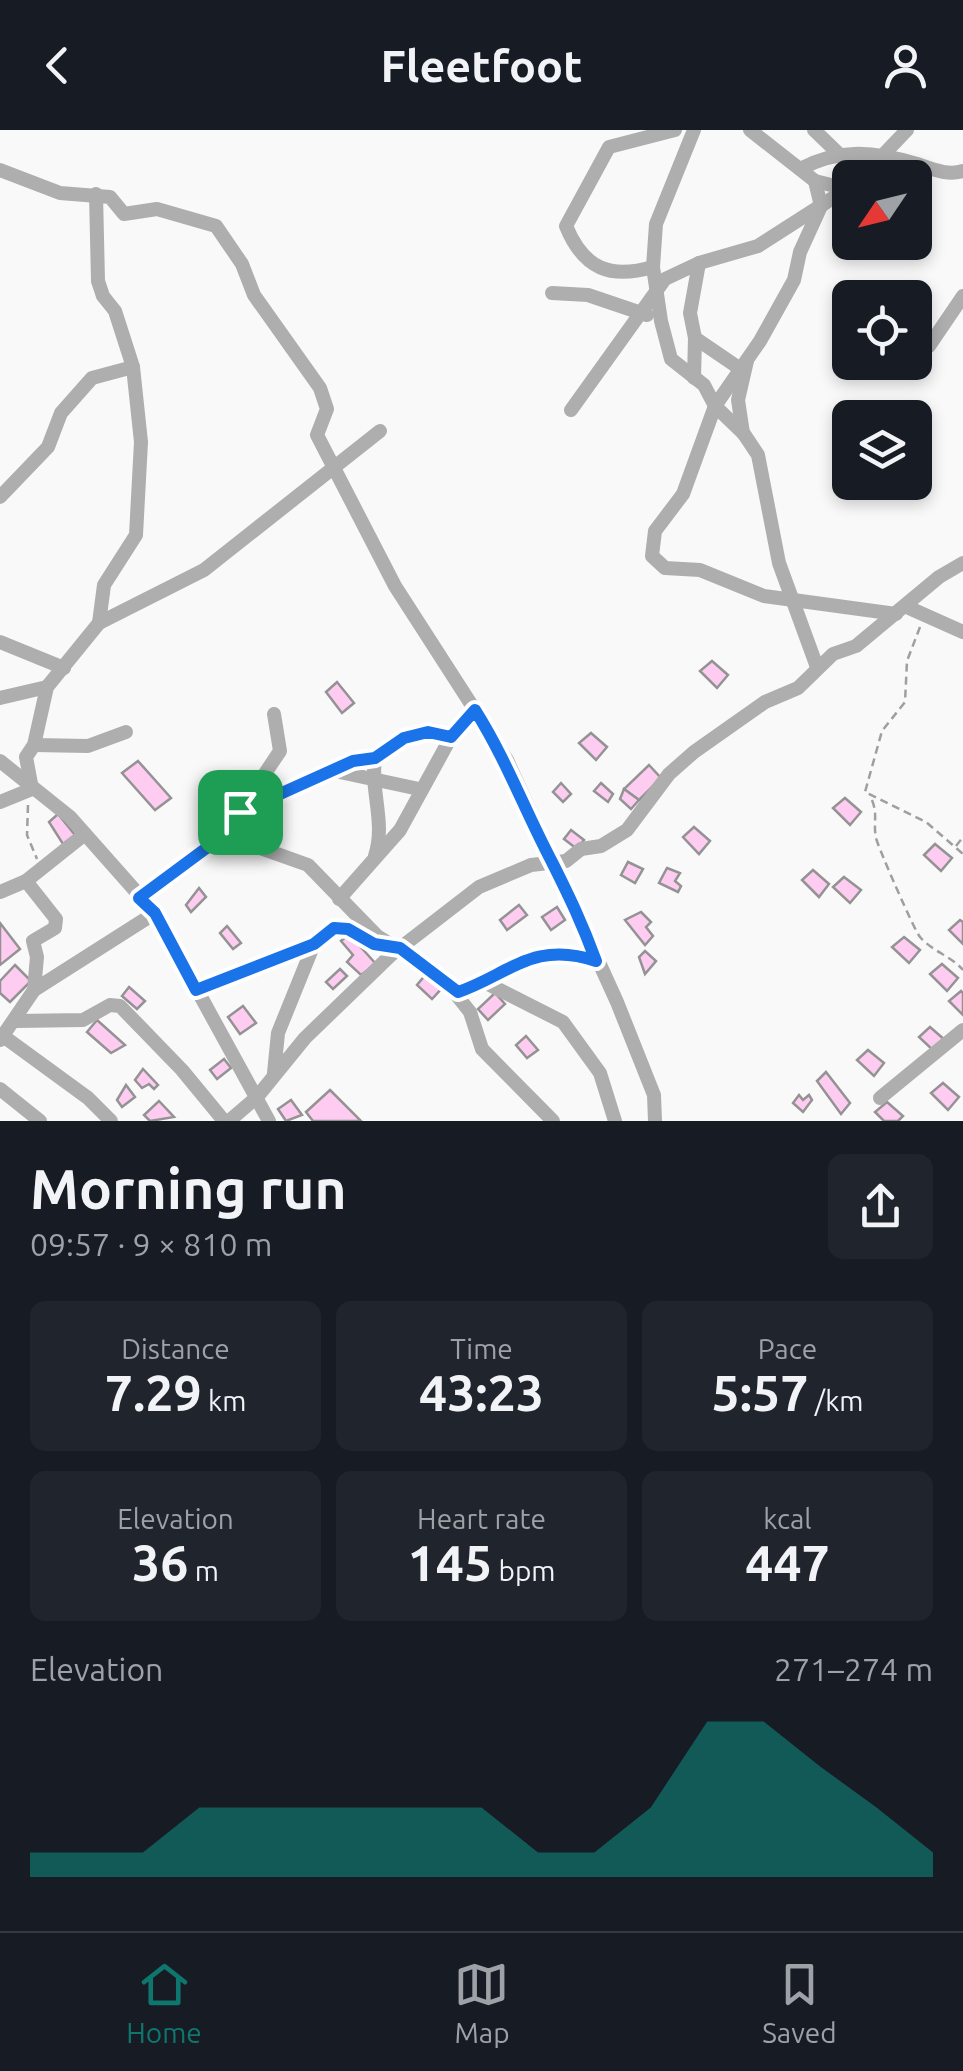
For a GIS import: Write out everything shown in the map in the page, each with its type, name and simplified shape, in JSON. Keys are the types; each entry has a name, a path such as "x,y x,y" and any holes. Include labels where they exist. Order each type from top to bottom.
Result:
{"street":[{"path":"674,130 609,146 566,226 606,272 657,279 758,246 832,199"},
{"path":"694,130 656,224 661,321 672,359 699,381 715,406 744,434 762,465 764,499 790,600 817,667"},
{"path":"750,130 815,180 832,184"},
{"path":"814,130 838,152"},
{"path":"881,160 908,130"},
{"path":"800,169 838,152 886,156 962,175"},
{"path":"0,170 60,193 110,197 124,214 157,209 216,226 242,264 254,295 320,388 327,409 317,435 394,586 507,760 552,863 575,902 596,961 617,1002 654,1095 654,1121"},
{"path":"815,180 821,206 800,252 794,280 715,406 684,494 656,531 652,556 665,568 700,570 764,596 902,611 963,632"},
{"path":"96,194 98,280 102,296 116,310 133,367 140,442 136,535 104,584 99,623"},
{"path":"699,263 690,314 699,381"},
{"path":"571,410 643,314 657,279"},
{"path":"552,293 588,295 661,321"},
{"path":"932,340 963,296"},
{"path":"695,338 744,363"},
{"path":"744,363 738,400 744,434"},
{"path":"0,496 48,447 61,414 92,378 133,367"},
{"path":"699,381 728,384"},
{"path":"32,789 26,757 34,745 47,686 99,623 204,570 380,431"},
{"path":"17,1021 83,1020 110,1005 120,1006 226,1121 257,1097 328,1014 400,948 479,887 531,865 552,863 601,846 628,830 669,774 694,752 765,702 798,688 817,667 840,650 856,646 939,577 963,563"},
{"path":"0,642 64,668"},
{"path":"0,698 47,686"},
{"path":"339,899 400,830 419,788 451,737 475,710"},
{"path":"139,898 224,835 280,751 274,714"},
{"path":"34,745 88,746 126,732"},
{"path":"240,812 353,761 375,758 404,738 428,732 451,737"},
{"path":"374,860 381,828 372,776 375,758"},
{"path":"0,761 85,834 155,913 269,1121"},
{"path":"334,770 419,788"},
{"path":"6,799 16,775"},
{"path":"6,799 32,789"},
{"path":"0,892 26,880 85,834"},
{"path":"224,835 308,865 377,936 400,948 458,992 470,1012 482,1049 553,1121"},
{"path":"26,880 56,919 55,928 32,940 37,958 34,990 17,1021 1,1038 88,1098 111,1121"},
{"path":"34,990 155,913"},
{"path":"196,990 314,944 334,928 348,929 374,944 400,948"},
{"path":"274,1074 278,1034 314,944"},
{"path":"458,992 486,983 499,970 524,958 582,957 596,961"},
{"path":"486,983 562,1022 600,1073 616,1121"},
{"path":"880,1098 963,1030"},
{"path":"0,1089 24,1115 40,1121"}],"path":[{"path":"926,617 912,642 905,702 882,732 864,785 878,814 877,842 908,906 913,927 921,939 963,970"},
{"path":"32,789 27,835 40,866"},
{"path":"872,798 926,822 963,854"},
{"path":"955,848 963,837"}],"building":[{"path":"712,661 728,675 717,688 700,671"},
{"path":"337,682 354,703 342,713 326,692"},
{"path":"591,733 607,747 596,760 579,743"},
{"path":"138,761 171,798 155,810 122,773"},
{"path":"649,765 661,778 639,800 624,789"},
{"path":"561,783 571,794 563,802 553,792"},
{"path":"601,783 613,794 608,802 594,791"},
{"path":"624,789 639,800 631,809 620,799"},
{"path":"845,798 861,812 850,825 833,808"},
{"path":"58,814 75,835 63,844 49,822"},
{"path":"694,827 710,841 699,854 683,837"},
{"path":"571,830 584,840 577,849 564,839"},
{"path":"935,844 952,858 941,871 924,855"},
{"path":"628,862 643,869 635,883 621,875"},
{"path":"667,868 680,873 675,881 681,886 678,892 659,883"},
{"path":"813,870 829,884 819,897 802,880"},
{"path":"844,877 861,890 850,903 833,887"},
{"path":"199,888 206,897 191,912 186,905"},
{"path":"519,905 527,915 507,930 500,920"},
{"path":"557,907 565,920 551,930 542,917"},
{"path":"641,912 651,922 646,927 653,936 645,945 625,920"},
{"path":"960,920 963,922 963,944 949,930"},
{"path":"0,923 20,949 0,965"},
{"path":"227,926 241,943 233,949 220,933"},
{"path":"349,934 376,964 361,975 347,962 353,955 341,941"},
{"path":"904,937 920,950 909,963 892,947"},
{"path":"645,951 656,961 645,974 639,957"},
{"path":"942,964 958,978 947,991 930,974"},
{"path":"15,965 31,981 10,1002 0,993 0,981"},
{"path":"340,969 347,976 333,989 326,982"},
{"path":"427,973 443,987 432,999 417,985"},
{"path":"129,987 145,1001 137,1009 122,996"},
{"path":"495,993 505,1004 488,1020 478,1009"},
{"path":"963,993 963,1015 949,1001"},
{"path":"243,1006 256,1023 240,1034 228,1017"},
{"path":"97,1020 125,1045 111,1053 87,1032"},
{"path":"930,1027 946,1041 936,1053 919,1037"},
{"path":"526,1036 538,1050 527,1058 516,1045"},
{"path":"868,1050 884,1063 874,1076 857,1060"},
{"path":"224,1059 231,1068 217,1079 210,1070"},
{"path":"143,1069 158,1085 154,1089 149,1084 142,1088 135,1080"},
{"path":"826,1072 850,1103 841,1114 817,1081"},
{"path":"943,1083 959,1097 948,1110 931,1093"},
{"path":"126,1085 135,1097 122,1107 117,1100"},
{"path":"330,1090 361,1121 313,1121 306,1112"},
{"path":"799,1095 803,1100 809,1095 812,1100 803,1112 793,1103"},
{"path":"291,1100 302,1115 286,1121 278,1109"},
{"path":"159,1101 174,1117 150,1121 144,1115"},
{"path":"887,1102 903,1116 898,1121 884,1121 875,1112"}],"route":[{"path":"475,710 507,760 552,863 575,902 596,961 582,957 524,958 499,970 486,983 458,992 416,956 400,948 374,944 348,929 334,928 314,944 196,990 155,913 139,898 224,835 240,812 272,800 300,782 353,761 375,758 404,738 428,732 451,737 475,710"}]}
